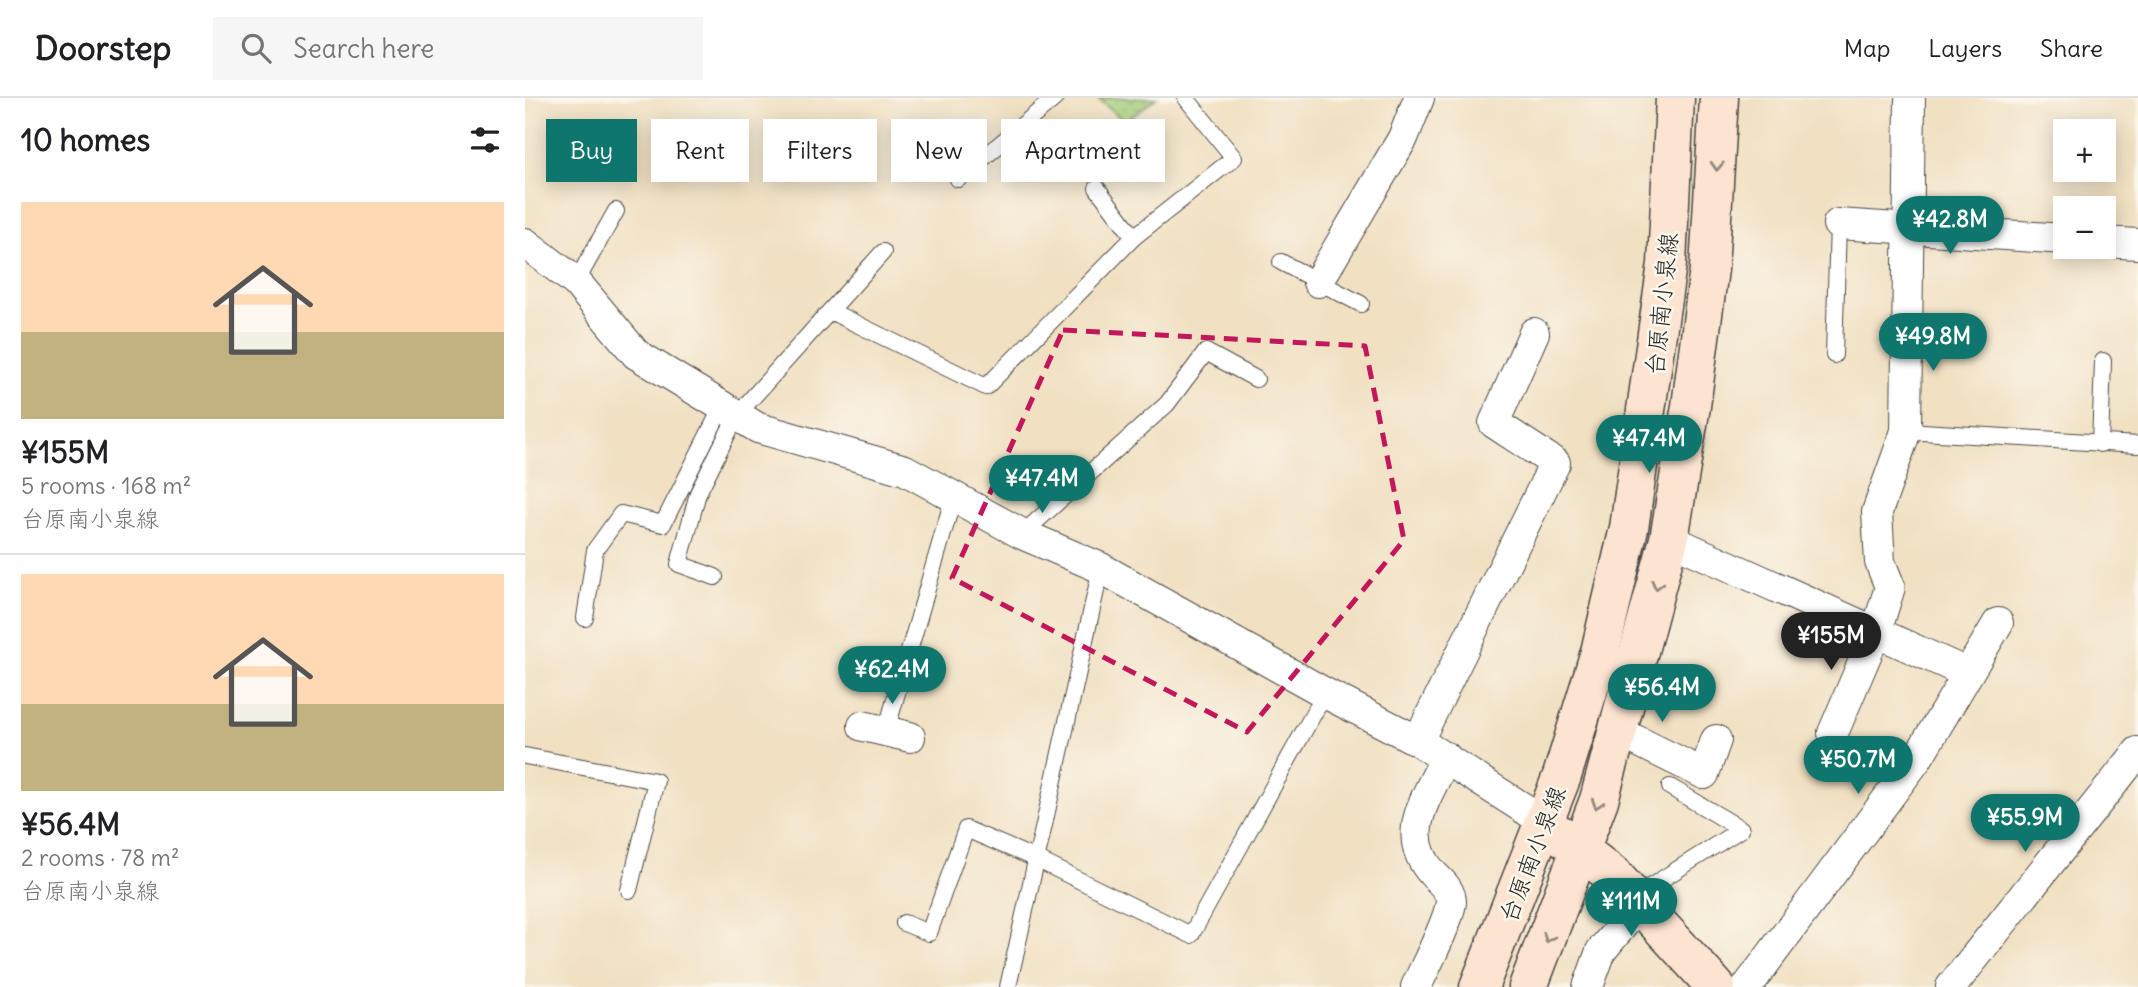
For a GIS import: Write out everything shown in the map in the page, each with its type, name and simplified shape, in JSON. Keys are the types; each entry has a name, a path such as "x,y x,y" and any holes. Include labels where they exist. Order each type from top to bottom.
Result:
{"street":[{"path":"1318,282 1403,138 1419,98"},
{"name":"台原南小泉線","path":"1479,987 1545,822 1600,652 1629,528 1667,264 1675,98"},
{"name":"台原南小泉線","path":"1528,987 1581,851 1669,539 1691,406 1709,269 1719,98"},
{"path":"1833,733 1876,632 1890,587 1880,562 1877,512 1906,431 1910,98"},
{"path":"1838,224 2053,238"},
{"path":"2116,243 2138,244"},
{"path":"526,244 576,282 636,354 758,428 905,470 953,499 1022,534 1101,568 1446,757 1545,822 1581,851 1637,900 1709,984"},
{"path":"1667,264 1709,269"},
{"path":"1418,741 1555,463 1494,423 1534,332"},
{"path":"1669,539 1967,673"},
{"path":"1747,987 1917,759 1998,623"},
{"path":"1617,731 1704,774 1716,740"},
{"path":"1951,987 2138,752"},
{"path":"1416,987 1451,902 1445,886 1425,864 1416,849 1415,831 1419,815 1446,757"},
{"path":"1588,987 1601,951 1637,900"}],"lane":[{"path":"987,155 1055,98"},
{"path":"830,311 986,387 1134,237 1234,158 1186,98"},
{"path":"1097,188 1134,237"},
{"path":"576,282 616,211"},
{"path":"1834,355 1838,224"},
{"path":"585,618 595,550 621,514 663,524 729,411 830,311 883,252"},
{"path":"1280,262 1361,304"},
{"path":"1022,534 1167,404 1206,352 1256,379"},
{"path":"2101,444 2103,361"},
{"path":"715,578 678,564 698,493 729,411"},
{"path":"1906,431 2138,446"},
{"path":"886,731 953,499"},
{"path":"1008,987 1101,568"},
{"path":"904,923 929,933 966,829 1036,859 1191,935 1325,693"},
{"path":"525,756 656,782 629,890"},
{"path":"1637,900 1741,829 1670,787"}],"highlighted area":[{"path":"1063,330 1365,346 1404,540 1247,732 952,578"}],"green space":[{"path":"1097,98 1156,98 1129,119 1122,119"}]}
